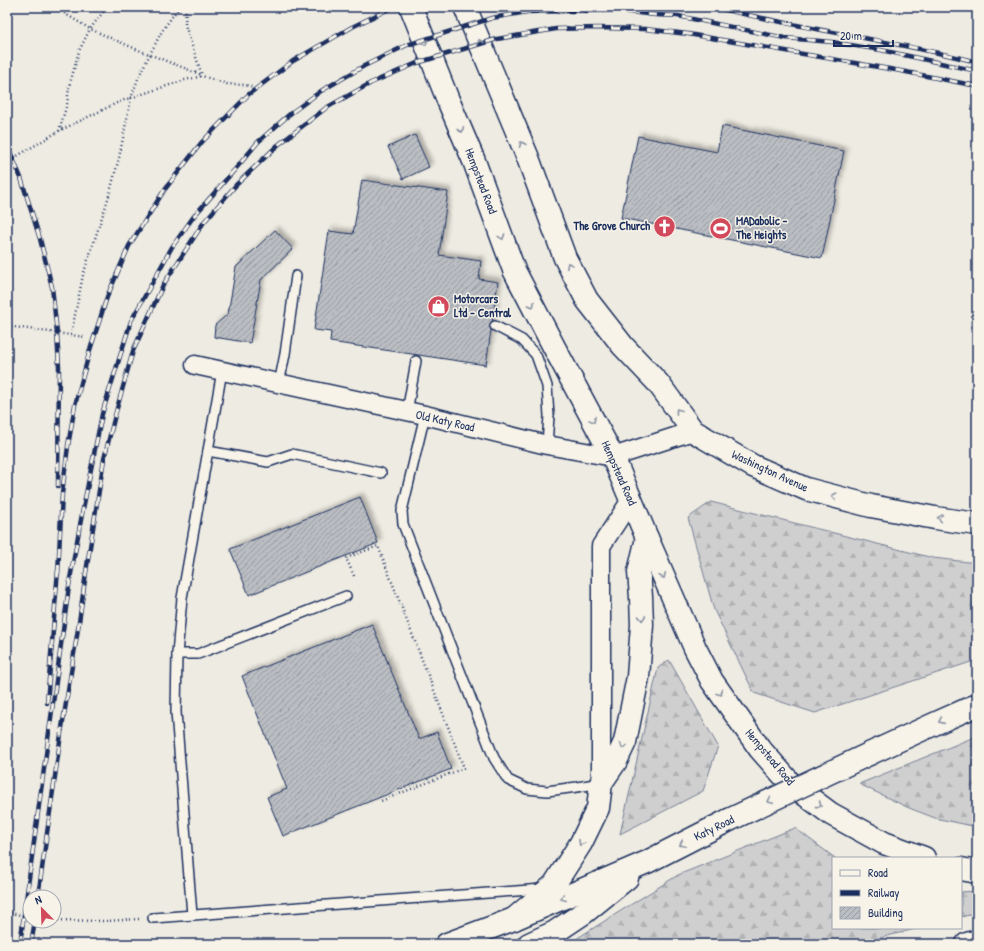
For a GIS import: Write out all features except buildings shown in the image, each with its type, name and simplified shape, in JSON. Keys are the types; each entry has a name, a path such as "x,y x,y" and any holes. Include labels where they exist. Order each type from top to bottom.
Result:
{"main road":[{"name":"Hempstead Road","path":"411,7 474,161 514,270 613,457 646,538 695,648 712,682 760,750 792,785 831,814 884,843 921,857"},
{"path":"466,7 528,158 565,258 583,293 623,346 658,383 693,431"},
{"name":"Washington Avenue","path":"693,431 753,466 806,489 871,506 977,524"},
{"path":"514,919 554,884 581,843 598,808 601,783 616,761 624,742 632,712 638,677 642,625 639,572 646,538"},
{"name":"Katy Road","path":"447,944 514,919 647,862 729,820 977,705"},
{"path":"529,944 554,932 585,912 647,862"},
{"path":"962,869 977,872"},
{"path":"967,944 977,941"}],"street":[{"name":"Old Katy Road","path":"195,365 425,416 547,445 613,457 693,431"},
{"path":"601,783 601,546 631,500"}],"lane":[{"path":"279,384 285,354 296,276"},
{"path":"495,326 522,340 536,355 547,386 549,416 547,445"},
{"path":"407,412 416,361"},
{"path":"192,916 176,712 177,654 182,598 222,371"},
{"path":"425,416 402,511 403,524 494,758 508,780 527,789 547,790 601,783"},
{"path":"208,451 268,462 292,454 381,473"},
{"path":"177,654 198,654 346,596"},
{"path":"152,918 549,888"}],"path":[{"path":"54,7 90,29 202,76 227,84 245,85 254,88"},
{"path":"59,132 67,104 69,87 78,51 90,29 108,7"},
{"path":"71,335 83,275 109,196 119,158 131,98 139,76 162,31 179,7"},
{"path":"186,7 185,25 202,76"},
{"path":"7,162 59,132 121,101 202,76"},
{"path":"7,326 85,337"},
{"path":"354,576 346,558 378,546 464,768 381,800"},
{"path":"7,911 22,915"},
{"path":"62,920 105,921 152,918"}],"green space":[{"path":"711,502 933,558 977,563 977,660 815,713 754,693 714,610 688,518"},
{"path":"669,660 718,746 703,791 620,834 658,668"},
{"path":"977,736 977,827 935,818 909,808 859,784"},
{"path":"795,828 834,857 832,857 832,929 915,929 856,944 568,944 678,875"},
{"path":"977,891 977,913 962,917 962,892"}],"railway":[{"path":"58,574 62,494 75,405 90,350 107,297 129,246 165,189 202,142 249,94 293,61 352,27 393,7"},
{"path":"714,7 977,62"},
{"path":"20,944 70,579 102,414 131,321 172,247 194,216 258,142 291,113 321,91 364,66 407,45 492,18 527,12 613,10 678,16 785,38 832,42 881,50 977,71"},
{"path":"39,889 61,734 104,459 133,351 163,285 204,222 236,185 278,145 326,108 371,83 417,63 497,39 556,29 645,29 688,34 901,71 977,86"},
{"path":"7,145 21,178 40,239 52,287 59,367 58,486"},
{"path":"47,703 58,570"},
{"path":"31,944 34,929"}],"place":[{"name":"The Grove Church","path":"665,226"},
{"name":"MADabolic - The Heights","path":"720,228"},
{"name":"Motorcars Ltd - Central","path":"439,306"}]}
